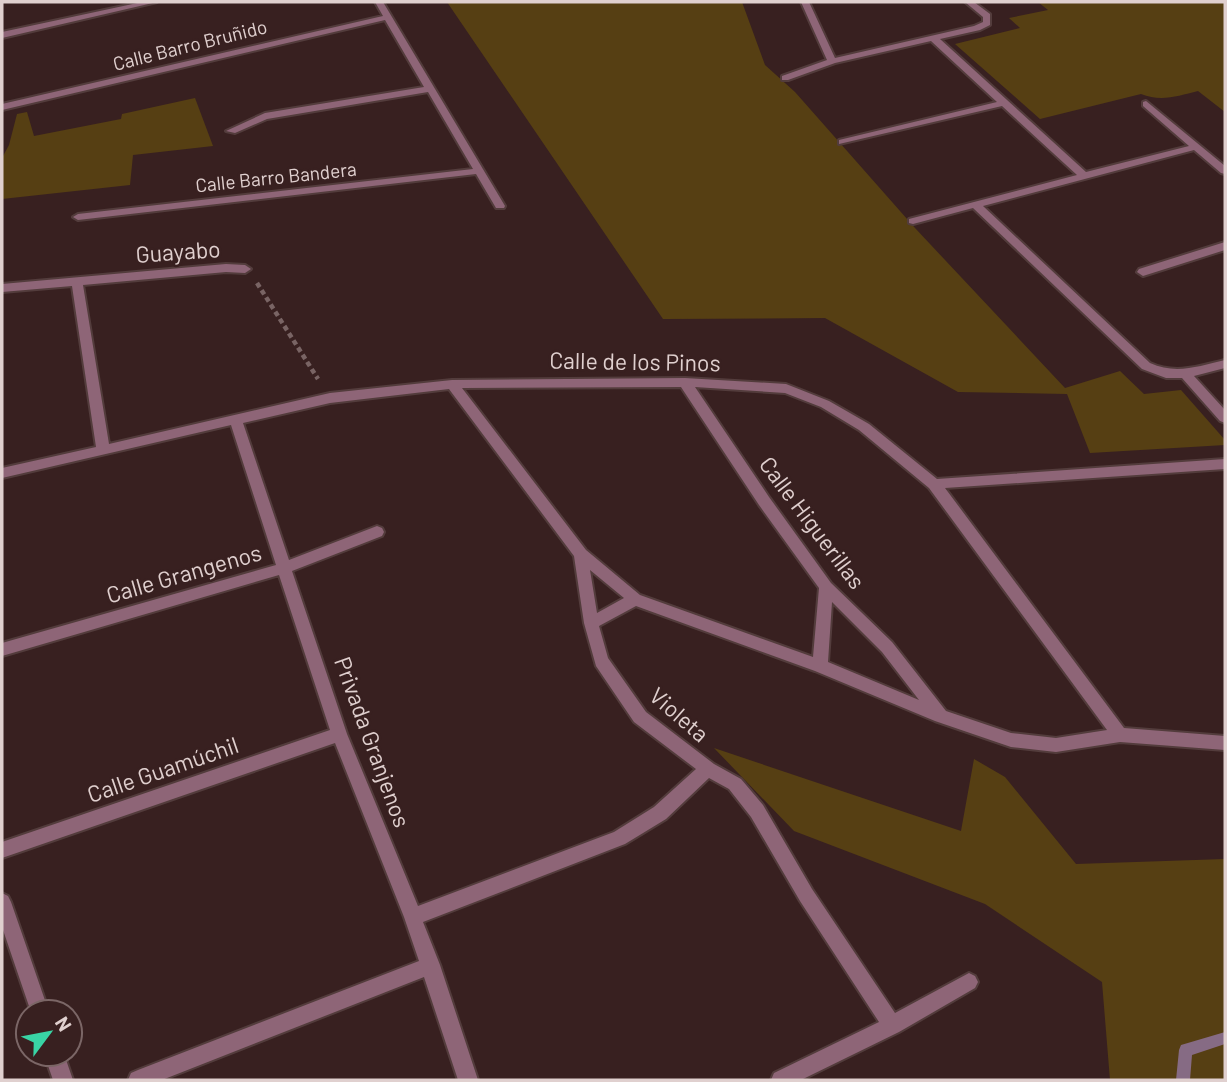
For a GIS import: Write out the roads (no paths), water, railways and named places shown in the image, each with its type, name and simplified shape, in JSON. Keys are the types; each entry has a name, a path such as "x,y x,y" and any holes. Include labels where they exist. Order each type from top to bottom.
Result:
{"street":[{"path":"2,35 153,2"},
{"path":"379,2 428,89 500,206"},
{"path":"805,2 832,61"},
{"path":"785,78 832,61 987,23 986,16 969,2"},
{"name":"Calle Barro Bruñido","path":"2,107 388,17"},
{"path":"933,38 1083,175"},
{"path":"231,131 265,116 428,89"},
{"path":"843,142 1003,103"},
{"path":"1146,104 1225,171"},
{"path":"913,221 1195,147"},
{"name":"Calle Barro Bandera","path":"78,217 478,172"},
{"path":"976,205 1146,366 1159,374 1171,376 1225,364"},
{"path":"1143,272 1225,246"},
{"name":"Guayabo","path":"2,288 226,268 245,269"},
{"path":"77,281 103,449"},
{"path":"1185,374 1225,418"},
{"name":"Calle de los Pinos","path":"2,473 330,398 452,384 685,382 786,389 825,404 864,427 934,484 1121,735"},
{"name":"Calle Higuerillas","path":"685,382 764,501 826,587 887,647 941,716"},
{"name":"Violeta","path":"452,384 581,554 591,623 601,661 640,717 708,769 735,784 757,811 806,895 892,1025"},
{"name":"Privada Granjenos","path":"235,419 339,734 431,965 468,1080"},
{"path":"934,484 1225,464"},
{"name":"Calle Grangenos","path":"2,650 285,568 377,531"},
{"path":"581,554 635,599 820,666 941,716 1011,740 1056,745 1121,735 1225,743"},
{"path":"820,666 826,587"},
{"path":"591,623 635,599"},
{"name":"Calle Guamúchil","path":"2,850 339,734"},
{"path":"413,917 619,838 660,813 708,769"},
{"path":"2,902 35,998"},
{"path":"138,1080 431,965"},
{"path":"781,1080 892,1025 969,982"}],"waterway":[{"path":"1183,1080 1186,1050 1225,1038"}]}
